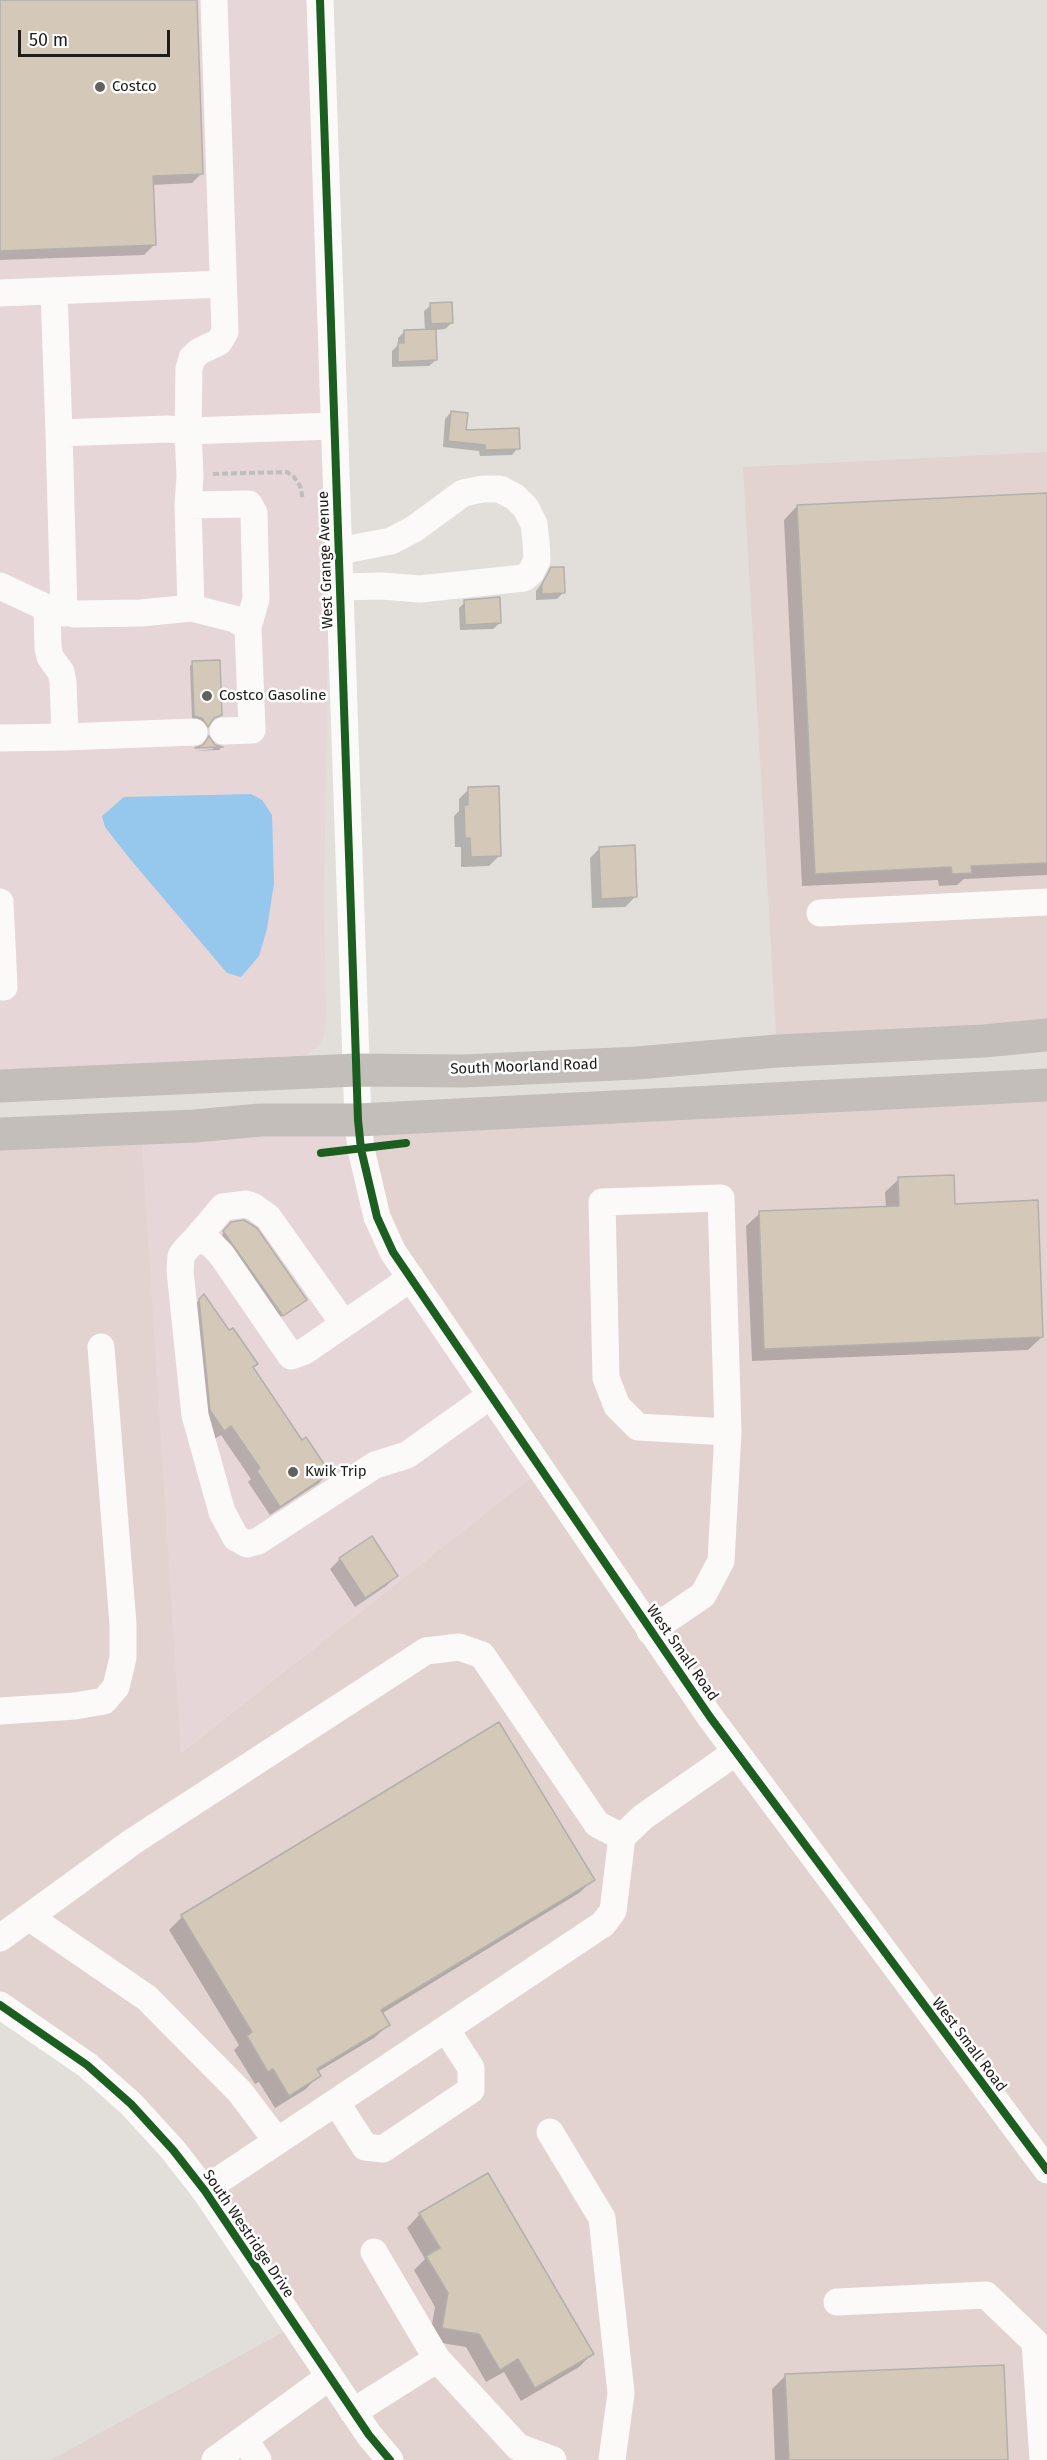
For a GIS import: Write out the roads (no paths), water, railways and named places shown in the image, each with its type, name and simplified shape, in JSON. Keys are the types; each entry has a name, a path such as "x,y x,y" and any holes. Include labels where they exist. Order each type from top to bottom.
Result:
{"main road":[{"name":"South Moorland Road","path":"0,1086 356,1070 463,1071 625,1063 777,1051 984,1041 1047,1035"},
{"path":"0,1134 195,1126 260,1120 358,1119 1047,1085"}],"street":[{"path":"191,608 188,505 190,363 196,354 216,345 224,336 214,0"},
{"name":"West Grange Avenue","path":"320,0 358,1119"},
{"path":"0,293 224,284"},
{"path":"54,291 58,433 56,610 48,648 50,657 61,672 63,682 65,737"},
{"path":"58,433 334,426"},
{"path":"339,551 391,541 414,529 463,493 483,489 500,489 515,497 526,508 534,524 537,560 531,572 524,579 420,589 382,586 340,587"},
{"path":"188,505 249,504 254,513 256,600 248,627 252,730 223,731"},
{"path":"0,586 56,610 98,615 191,608 235,619 248,627"},
{"path":"0,738 194,732"},
{"path":"0,902 4,987"},
{"path":"820,914 1047,902"},
{"name":"West Small Road","path":"358,1119 361,1149 377,1217 386,1240 650,1631 736,1752 1047,2170"},
{"path":"650,1631 703,1595 721,1562 728,1432 721,1198 602,1202 606,1378 617,1406 638,1427 728,1432"},
{"path":"344,1324 268,1217 254,1207 246,1204 223,1207 181,1256 180,1271 195,1415 222,1512 236,1538 247,1544 258,1541 375,1465 407,1455 491,1395"},
{"path":"195,1240 211,1244 221,1254 291,1356 305,1351 411,1278"},
{"path":"0,1711 75,1707 104,1701 117,1687 123,1658 123,1624 101,1347"},
{"path":"0,1938 132,1842 426,1651 459,1647 482,1655 597,1824 622,1837"},
{"path":"204,2190 603,1924 613,1911 622,1837 643,1817 736,1752"},
{"path":"29,1917 147,1998 240,2092 277,2141"},
{"name":"South Westridge Drive","path":"0,2005 87,2065 130,2104 173,2150 204,2190 353,2412 390,2460"},
{"path":"336,2102 365,2147 383,2149 403,2136 471,2090 471,2068 446,2029"},
{"path":"550,2132 602,2218 621,2392 612,2460"},
{"path":"374,2252 438,2359 518,2447 554,2460"},
{"path":"837,2302 986,2295 1035,2342 1043,2460"},
{"path":"353,2412 438,2359"},
{"path":"215,2460 251,2450 329,2376"}],"water":[{"path":"251,794 262,800 272,815 274,883 267,929 259,956 241,977 227,973 130,859 105,827 102,816 124,797"}],"place":[{"name":"Costco","path":"100,87"},
{"name":"Costco Gasoline","path":"207,696"},
{"name":"Kwik Trip","path":"293,1472"}]}
